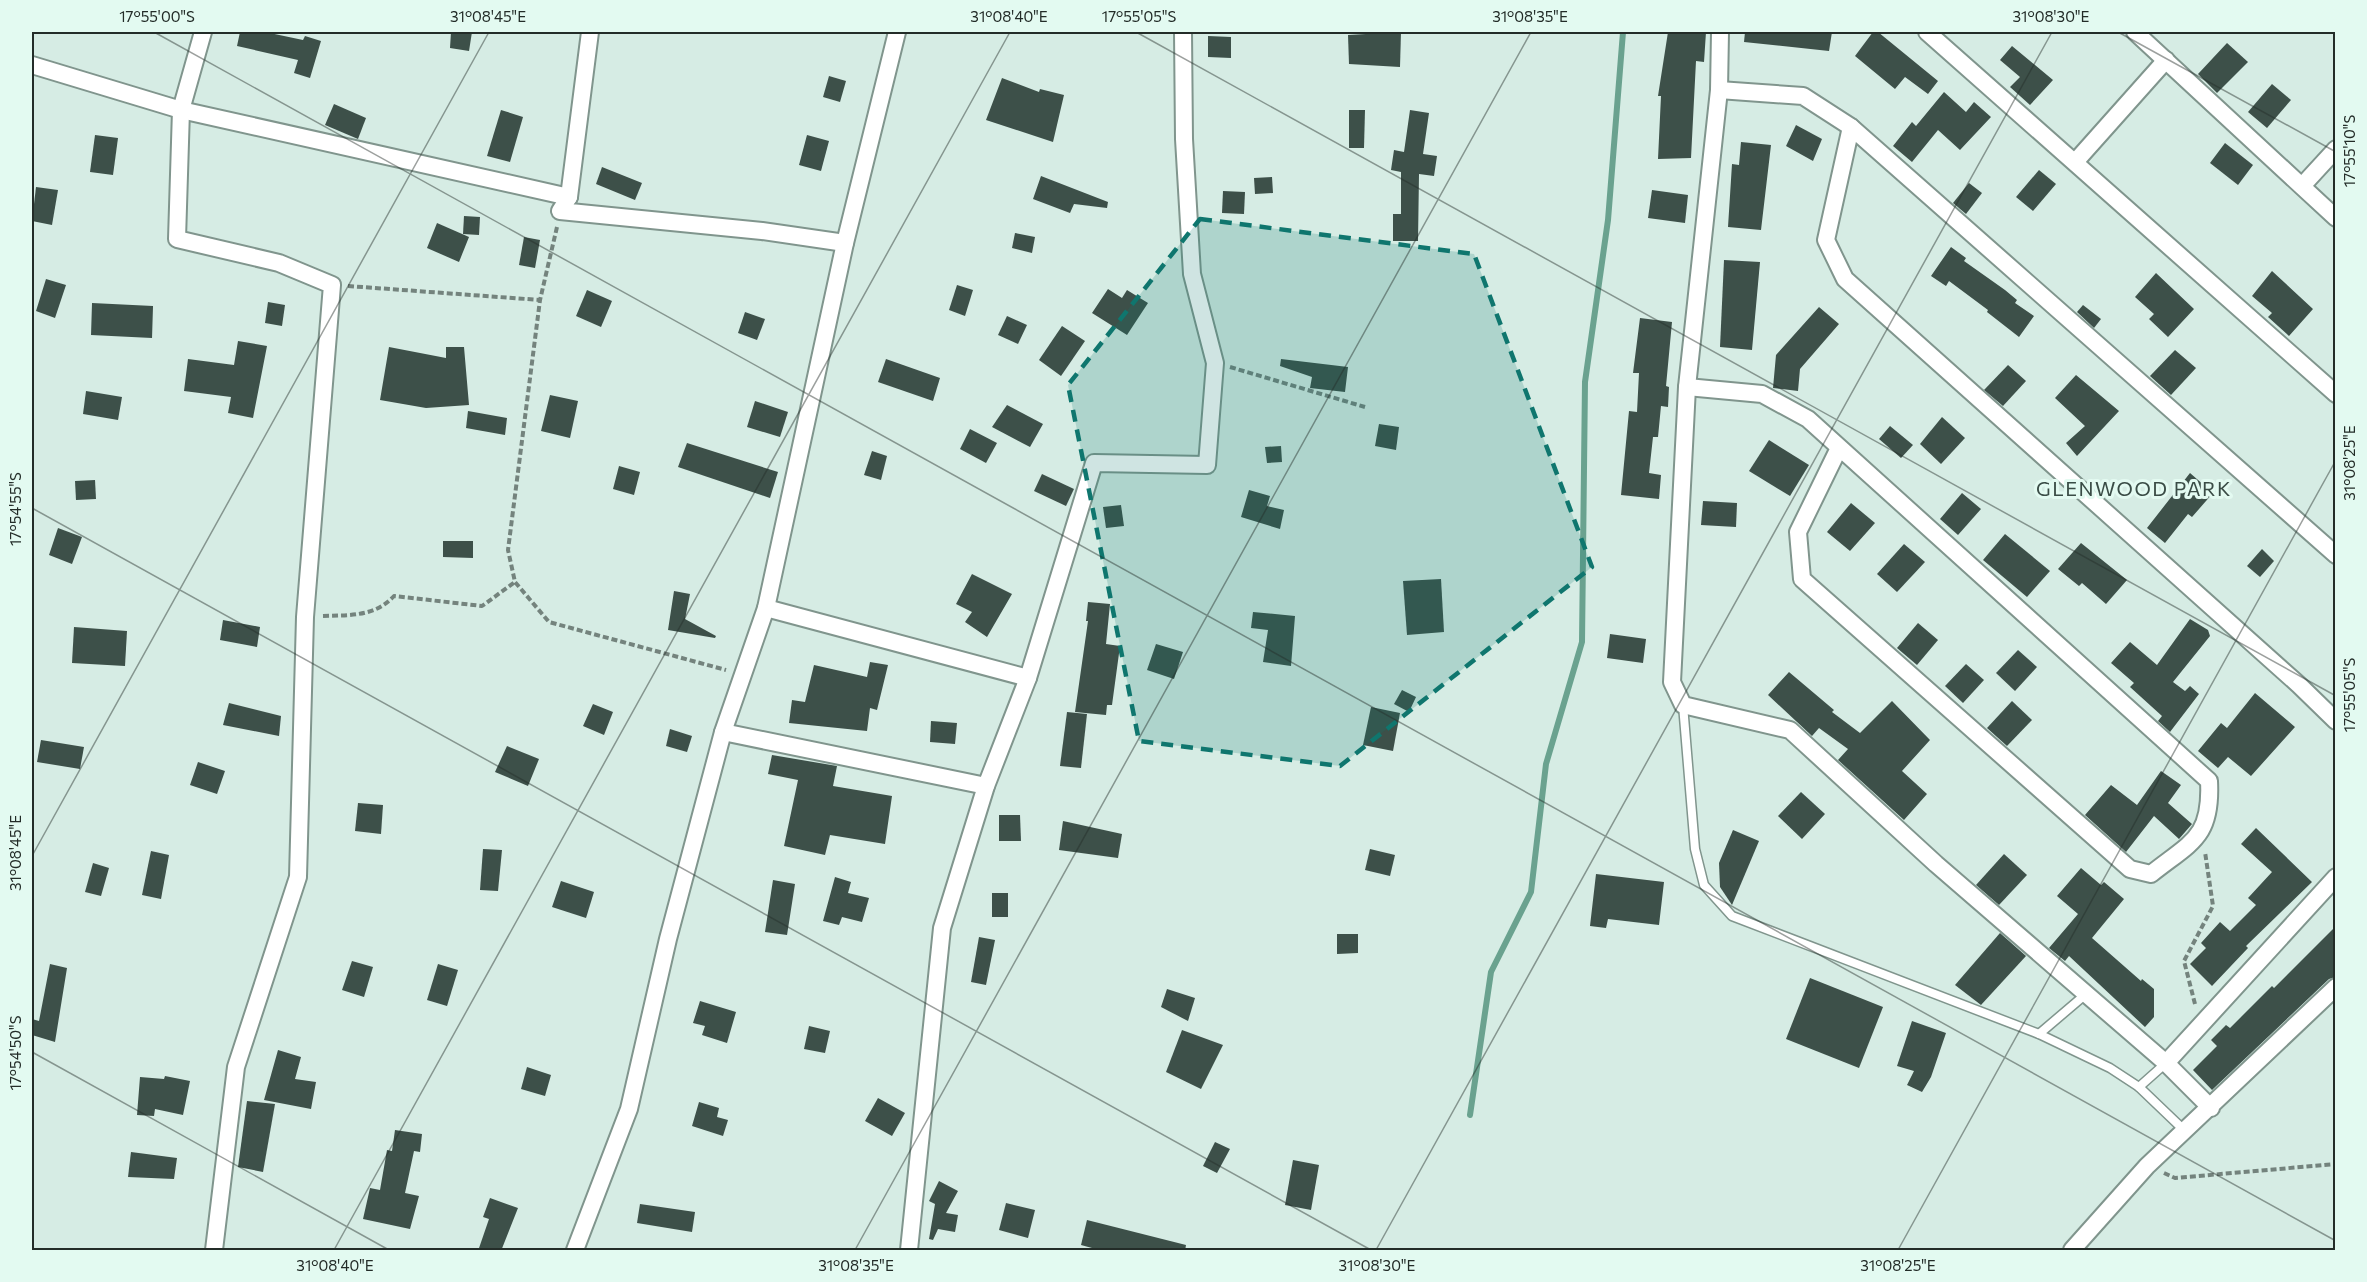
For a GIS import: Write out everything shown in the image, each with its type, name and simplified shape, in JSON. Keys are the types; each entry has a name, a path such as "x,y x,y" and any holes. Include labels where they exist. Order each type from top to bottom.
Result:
{"street":[{"path":"203,32 181,110 177,239 279,263 332,285 305,617 298,877 236,1067 214,1251"},
{"path":"565,204 590,32"},
{"path":"575,1251 629,1109 668,939 723,732 741,674 766,608 845,243 897,32"},
{"path":"909,1251 942,928 986,786 1028,678 1094,462 1207,465 1215,363 1192,274 1184,139 1183,32"},
{"path":"1720,32 1719,90 1688,387 1672,682 1683,705 1790,730 1936,864 2166,1064 2211,1108"},
{"path":"1927,32 2076,161 2336,394"},
{"path":"2135,32 2336,218"},
{"path":"2076,161 2166,60"},
{"path":"32,65 181,110 565,204 845,243"},
{"path":"1719,90 1803,96 1851,127 2336,555"},
{"path":"1851,127 1826,240 1845,279 2290,677 2335,720"},
{"path":"2302,186 2336,149"},
{"path":"1688,387 1762,394 1808,419 1838,450 2209,781 2210,806 2202,833 2151,874 2130,869 1802,579 1798,532 1838,450"},
{"path":"766,608 1028,678"},
{"path":"723,732 986,786"},
{"path":"2166,1064 2336,877"},
{"path":"2072,1251 2147,1166 2211,1108 2336,987"}],"lane":[{"path":"1683,705 1695,849 1704,885 1732,916 2040,1034 2110,1068 2139,1087 2185,1131"},
{"path":"2040,1034 2086,993"},
{"path":"2139,1087 2166,1064"}],"path":[{"path":"565,204 540,300 508,550 515,582 549,622 741,674"},
{"path":"332,285 396,287 540,300"},
{"path":"1215,363 1365,407"},
{"path":"305,617 362,614 384,608 394,597 482,606 515,582"},
{"path":"2195,1031 2195,1001 2184,961 2213,906 2202,833"},
{"path":"2147,1166 2175,1178 2336,1164"}],"highlighted area":[{"path":"1200,219 1474,254 1592,567 1340,766 1139,741 1068,385"}],"building":[{"path":"240,32 265,32 303,40 305,36 321,41 310,78 294,73 298,60 237,46"},
{"path":"451,32 472,32 469,51 450,48"},
{"path":"1401,32 1400,67 1349,64 1348,35"},
{"path":"1668,32 1706,32 1704,62 1696,61 1691,158 1658,159 1661,96 1658,96"},
{"path":"1745,32 1832,32 1829,51 1744,42"},
{"path":"1873,32 1878,32 1938,81 1928,94 1905,77 1895,89 1855,56"},
{"path":"1208,36 1231,37 1231,58 1208,57"},
{"path":"2227,43 2248,62 2217,93 2198,74"},
{"path":"2012,46 2053,80 2030,105 2010,87 2020,77 2000,60"},
{"path":"829,76 846,81 840,102 823,97"},
{"path":"1002,78 1039,92 1040,89 1064,95 1053,142 986,120"},
{"path":"2272,84 2291,100 2267,128 2248,112"},
{"path":"1944,92 1966,112 1974,102 1991,117 1960,150 1938,130 1912,162 1893,146 1912,122 1916,126"},
{"path":"334,104 366,118 358,139 325,125"},
{"path":"501,110 523,117 510,162 487,156"},
{"path":"1349,110 1365,110 1364,148 1349,148"},
{"path":"1410,110 1429,113 1423,154 1437,156 1434,176 1419,174 1418,241 1393,241 1393,214 1401,214 1401,172 1391,170 1394,150 1404,152"},
{"path":"1796,125 1822,139 1813,161 1786,146"},
{"path":"95,135 118,138 113,175 90,172"},
{"path":"807,135 829,141 821,171 799,165"},
{"path":"1741,142 1771,145 1761,230 1728,227 1732,164 1739,165"},
{"path":"2225,143 2253,165 2238,185 2210,163"},
{"path":"602,167 642,183 635,200 596,184"},
{"path":"2039,170 2056,184 2033,211 2016,197"},
{"path":"1041,176 1108,202 1107,208 1074,204 1070,213 1033,199"},
{"path":"1272,177 1273,193 1255,194 1254,178"},
{"path":"1969,183 1982,193 1966,214 1953,203"},
{"path":"36,187 58,190 52,225 32,221"},
{"path":"1652,190 1688,195 1685,223 1648,218"},
{"path":"1223,191 1245,192 1244,214 1222,213"},
{"path":"464,216 480,217 479,235 463,234"},
{"path":"437,223 469,237 459,262 427,248"},
{"path":"1015,233 1035,237 1032,253 1012,248"},
{"path":"524,237 540,240 535,268 519,265"},
{"path":"1951,247 1966,258 1964,261 2005,290 2017,300 2015,303 2034,316 2019,337 1949,281 1946,286 1931,276"},
{"path":"1724,260 1760,262 1752,350 1720,347"},
{"path":"2272,271 2313,309 2289,336 2268,317 2272,313 2252,296"},
{"path":"2156,273 2194,309 2168,337 2149,319 2154,314 2135,297"},
{"path":"46,279 66,285 55,318 36,311"},
{"path":"957,285 973,290 965,316 949,310"},
{"path":"1108,289 1122,298 1127,290 1148,303 1127,335 1092,313"},
{"path":"587,290 612,301 601,327 576,316"},
{"path":"268,302 285,305 282,326 265,323"},
{"path":"92,303 153,306 152,338 91,335"},
{"path":"2083,305 2101,319 2094,328 2077,312"},
{"path":"1819,307 1839,324 1800,369 1798,391 1773,388 1776,355"},
{"path":"745,312 765,319 757,340 738,333"},
{"path":"1007,316 1027,325 1018,344 998,335"},
{"path":"1640,318 1672,322 1666,386 1669,387 1668,407 1661,406 1658,437 1653,437 1649,473 1661,475 1659,499 1621,495 1629,411 1637,412 1639,373 1633,373"},
{"path":"1062,326 1085,341 1061,376 1039,360"},
{"path":"238,341 267,346 253,418 228,413 231,397 184,391 188,359 234,365"},
{"path":"389,347 446,358 446,347 464,347 469,405 426,408 380,400"},
{"path":"2175,350 2196,368 2171,395 2150,376"},
{"path":"886,359 940,378 933,401 878,382"},
{"path":"1281,359 1348,367 1345,392 1310,388 1312,377 1280,366"},
{"path":"2008,365 2026,381 2003,406 1984,390"},
{"path":"2076,375 2119,411 2077,456 2066,443 2085,426 2055,398"},
{"path":"86,391 122,397 118,420 83,414"},
{"path":"550,395 578,401 570,438 541,431"},
{"path":"755,401 788,412 780,437 747,427"},
{"path":"1007,405 1043,424 1030,447 992,427"},
{"path":"468,411 507,418 505,435 466,428"},
{"path":"1942,417 1965,438 1941,464 1920,444"},
{"path":"1379,424 1399,427 1396,450 1375,446"},
{"path":"1890,426 1913,445 1901,458 1879,439"},
{"path":"970,429 997,443 986,463 960,449"},
{"path":"1769,440 1809,465 1790,496 1749,471"},
{"path":"687,443 778,472 770,498 678,467"},
{"path":"1281,446 1282,462 1267,463 1265,447"},
{"path":"872,451 887,456 881,480 864,475"},
{"path":"619,466 640,472 634,495 613,489"},
{"path":"2190,473 2213,493 2192,517 2188,514 2165,543 2147,528"},
{"path":"1042,474 1074,489 1066,506 1034,491"},
{"path":"95,480 96,499 76,500 75,481"},
{"path":"1249,490 1270,496 1267,506 1284,510 1280,529 1241,517"},
{"path":"1962,493 1981,509 1958,535 1940,519"},
{"path":"1703,501 1737,503 1736,527 1701,525"},
{"path":"1851,503 1875,523 1850,551 1827,532"},
{"path":"1121,505 1124,526 1106,528 1103,507"},
{"path":"58,528 82,537 72,564 49,555"},
{"path":"2005,534 2050,571 2027,597 1983,560"},
{"path":"443,541 473,541 473,558 443,557"},
{"path":"2081,543 2127,580 2106,604 2082,583 2079,586 2058,569"},
{"path":"1904,544 1925,562 1897,592 1877,574"},
{"path":"2262,549 2274,561 2260,577 2247,566"},
{"path":"972,574 1012,594 987,637 965,622 972,612 956,604"},
{"path":"1441,579 1444,632 1407,635 1403,581"},
{"path":"674,591 690,594 685,619 716,636 715,638 668,630"},
{"path":"1088,602 1110,604 1106,644 1120,646 1112,705 1107,705 1106,715 1075,712 1088,621 1086,621"},
{"path":"1253,612 1295,616 1291,666 1263,662 1268,630 1251,628"},
{"path":"2190,619 2208,630 2210,636 2173,682 2185,691 2190,686 2199,694 2170,732 2158,721 2162,716 2130,687 2134,683 2111,663 2130,642 2157,665"},
{"path":"223,620 260,627 257,647 220,640"},
{"path":"1918,623 1938,640 1917,665 1897,648"},
{"path":"74,627 127,631 125,666 72,663"},
{"path":"1610,634 1646,639 1643,663 1607,658"},
{"path":"1156,644 1183,652 1174,679 1147,670"},
{"path":"2018,650 2037,667 2015,691 1996,673"},
{"path":"870,662 888,665 877,710 870,708 867,731 789,723 792,700 805,702 814,665 867,677"},
{"path":"1966,664 1984,680 1963,703 1945,686"},
{"path":"1789,672 1834,710 1832,712 1860,733 1892,701 1930,740 1902,771 1927,794 1904,820 1838,760 1848,749 1819,728 1812,736 1768,695"},
{"path":"1402,690 1416,697 1409,712 1394,704"},
{"path":"2255,693 2295,727 2251,776 2228,757 2218,768 2198,751 2221,723 2227,728"},
{"path":"2012,701 2032,720 2007,746 1987,728"},
{"path":"229,703 281,716 279,736 223,725"},
{"path":"593,704 613,712 604,735 583,726"},
{"path":"1371,707 1400,713 1393,751 1363,745"},
{"path":"1067,712 1087,714 1081,768 1060,766"},
{"path":"931,721 957,723 955,744 930,742"},
{"path":"670,729 692,736 687,752 666,746"},
{"path":"41,740 84,747 80,769 37,762"},
{"path":"507,746 539,759 528,786 495,772"},
{"path":"772,755 837,766 833,786 892,796 885,844 830,835 825,855 784,846 798,780 768,774"},
{"path":"198,762 225,771 217,794 190,785"},
{"path":"2161,771 2181,785 2168,803 2192,824 2179,839 2154,816 2126,852 2085,815 2111,785 2137,805"},
{"path":"1801,792 1825,814 1802,839 1778,816"},
{"path":"358,803 383,805 381,834 355,831"},
{"path":"999,815 1020,815 1021,841 999,841"},
{"path":"1063,821 1122,834 1118,858 1059,850"},
{"path":"2256,828 2312,882 2246,946 2248,948 2212,986 2190,964 2206,948 2201,943 2220,922 2230,931 2256,905 2248,898 2272,872 2241,844"},
{"path":"1733,830 1759,841 1732,905 1720,887 1719,863"},
{"path":"483,849 502,850 498,891 480,890"},
{"path":"1370,849 1395,855 1390,876 1365,870"},
{"path":"151,851 169,855 161,899 142,895"},
{"path":"2004,854 2027,875 1999,905 1976,885"},
{"path":"93,863 109,868 101,896 85,892"},
{"path":"2081,868 2101,885 2104,882 2124,899 2092,938 2141,981 2142,979 2154,989 2154,1017 2145,1027 2069,956 2065,961 2049,948 2078,914 2057,896"},
{"path":"1596,874 1664,882 1659,925 1608,919 1606,928 1590,926"},
{"path":"835,877 851,882 848,893 869,898 862,922 842,917 839,925 823,921"},
{"path":"773,880 795,884 787,935 765,932"},
{"path":"561,881 594,892 586,918 552,907"},
{"path":"992,893 1008,893 1008,917 992,917"},
{"path":"2336,926 2336,977 2329,979 2212,1090 2193,1070 2217,1046 2211,1040 2226,1025 2230,1028 2272,986 2274,988"},
{"path":"2000,933 2026,956 1981,1005 1955,985"},
{"path":"1337,934 1358,934 1358,953 1337,954"},
{"path":"979,937 995,940 986,985 971,982"},
{"path":"352,961 373,967 364,997 342,990"},
{"path":"50,964 67,968 55,1042 32,1035 32,1019 39,1021"},
{"path":"438,964 458,970 447,1006 427,1000"},
{"path":"1810,978 1883,1007 1859,1068 1786,1039"},
{"path":"1167,989 1195,998 1188,1021 1161,1007"},
{"path":"700,1001 736,1012 727,1043 702,1035 705,1026 693,1023"},
{"path":"1912,1021 1946,1033 1931,1077 1922,1092 1907,1085 1914,1071 1897,1066"},
{"path":"809,1026 830,1031 825,1053 804,1049"},
{"path":"1182,1030 1223,1045 1201,1089 1166,1072"},
{"path":"278,1050 301,1057 295,1079 316,1082 311,1109 264,1100"},
{"path":"527,1067 551,1075 545,1096 521,1089"},
{"path":"165,1076 190,1081 183,1115 155,1109 154,1116 137,1115 140,1077 164,1079"},
{"path":"878,1098 905,1113 892,1136 865,1121"},
{"path":"247,1101 275,1104 263,1172 238,1167"},
{"path":"699,1102 719,1108 717,1117 728,1120 723,1136 692,1126"},
{"path":"395,1130 422,1134 420,1152 414,1151 405,1193 419,1196 410,1229 363,1219 370,1188 380,1190 387,1150 392,1151"},
{"path":"1215,1142 1230,1149 1217,1173 1203,1166"},
{"path":"131,1152 177,1158 174,1179 128,1177"},
{"path":"1293,1160 1319,1165 1311,1210 1285,1205"},
{"path":"939,1181 958,1191 946,1213 958,1215 955,1232 938,1229 933,1240 929,1239 935,1204 929,1201"},
{"path":"490,1198 518,1208 501,1251 478,1251 489,1219 483,1217"},
{"path":"1006,1203 1035,1210 1028,1238 999,1230"},
{"path":"640,1204 695,1212 692,1232 637,1223"},
{"path":"1087,1220 1186,1245 1185,1251 1103,1251 1081,1245"}],"waterway":[{"path":"1470,1115 1491,972 1531,892 1546,764 1582,642 1585,382 1608,220 1623,32"}],"district":[{"name":"GLENWOOD PARK","path":"2134,488"}]}
